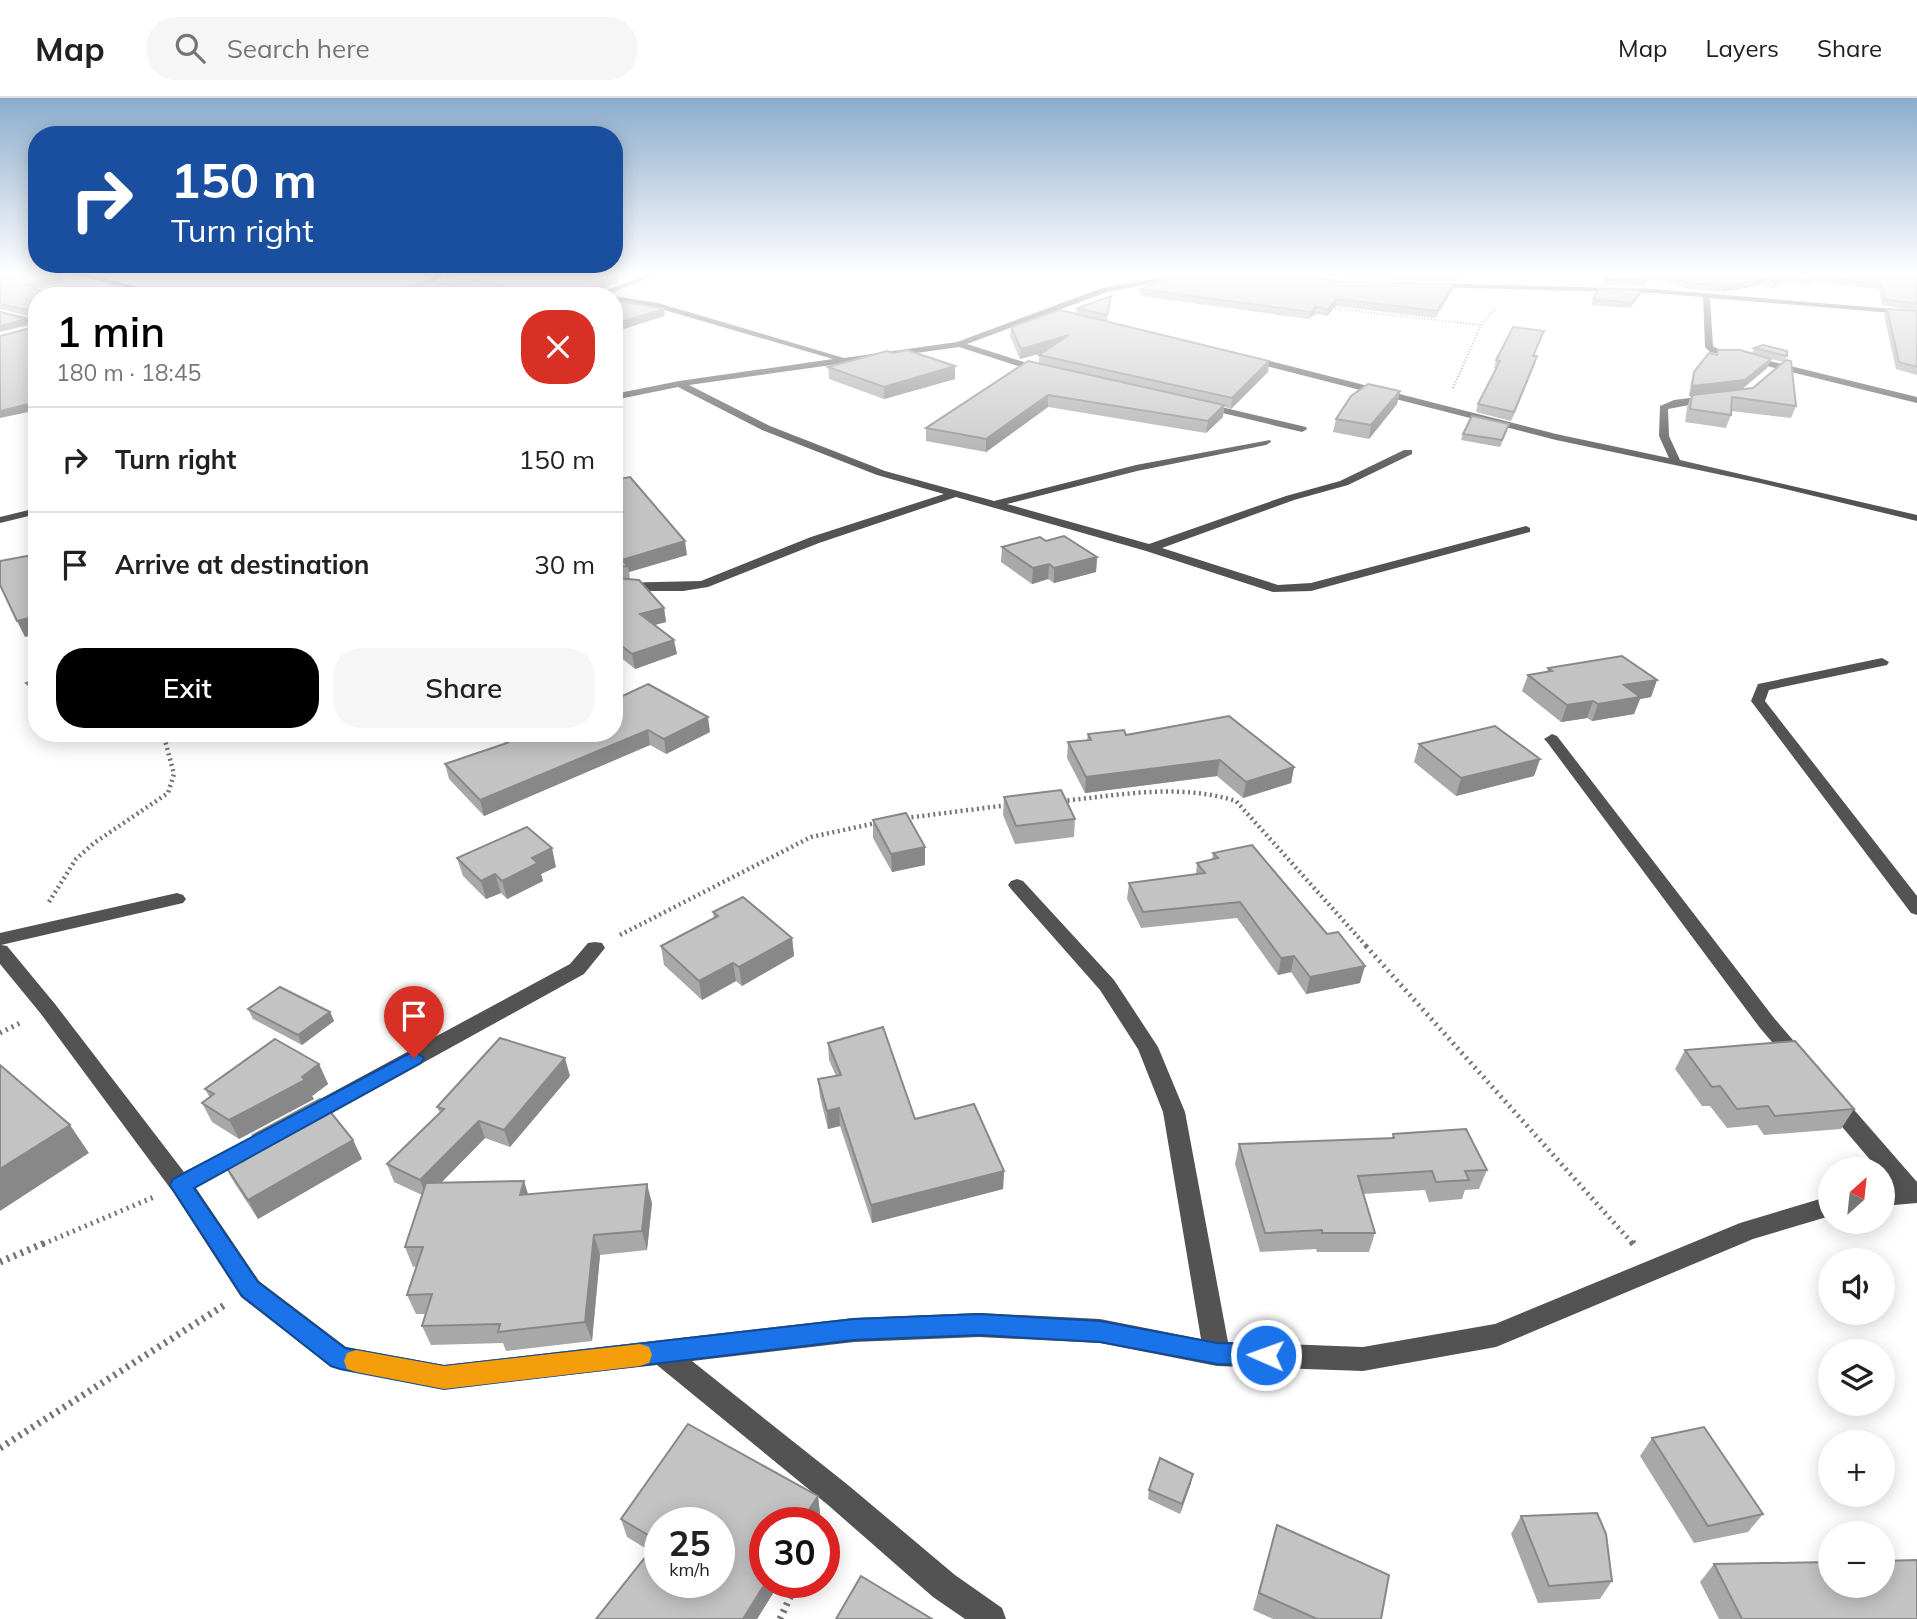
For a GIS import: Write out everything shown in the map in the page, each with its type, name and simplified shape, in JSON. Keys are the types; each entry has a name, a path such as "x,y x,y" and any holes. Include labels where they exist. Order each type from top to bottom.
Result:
{"street":[{"path":"793,345 848,361"},
{"path":"623,395 679,384 954,345"},
{"path":"963,345 1059,374"},
{"path":"1709,345 1777,368 1917,401"},
{"path":"1240,357 1556,437 1676,461 1917,518"},
{"path":"1768,376 1777,368"},
{"path":"679,384 821,452 952,495 995,504 1150,548 1278,589 1311,587 1526,530"},
{"path":"1676,461 1664,436 1663,408 1674,403 1723,397"},
{"path":"1187,402 1302,429"},
{"path":"995,504 1136,468 1266,442"},
{"path":"1150,548 1290,498 1344,483 1408,452"},
{"path":"623,587 704,584 815,540 952,495"},
{"path":"0,520 28,513"},
{"path":"1882,662 1763,687 1758,701 1917,909"},
{"path":"1552,739 1767,1023 1914,1192"},
{"path":"1017,885 1107,985 1148,1048 1174,1112 1217,1353"},
{"path":"0,939 31,929 177,899"},
{"path":"289,1126 578,969 595,948"},
{"path":"0,951 48,1009 181,1185 250,1289 340,1358 444,1377 854,1330 979,1325 1100,1331 1217,1353 1363,1359 1496,1335 1748,1230 1818,1210"},
{"path":"181,1185 265,1139"},
{"path":"1895,1194 1914,1192"},
{"path":"661,1352 838,1495 944,1586 991,1619"}],"path":[{"path":"1444,409 1472,345"},
{"path":"31,929 76,859 94,843 168,793 174,774 165,742"},
{"path":"1057,801 1191,790 1217,793 1236,801 1656,1269"},
{"path":"897,819 950,810 1017,805"},
{"path":"595,948 811,837 884,822"},
{"path":"0,1262 181,1185"},
{"path":"0,1448 250,1289"},
{"path":"780,1619 790,1598"}],"building":[{"path":"0,345 28,345 28,404 0,411"},
{"path":"1019,345 1035,345 1021,349"},
{"path":"1054,345 1203,345 1269,361 1232,398 1039,355"},
{"path":"1504,345 1538,345 1533,356 1537,356 1514,412 1478,404 1500,361 1496,360"},
{"path":"1763,345 1787,351 1787,356 1754,348"},
{"path":"1895,345 1917,345 1917,367 1899,362"},
{"path":"907,350 955,366 884,387 828,367 887,351 894,353"},
{"path":"1718,350 1740,350 1771,359 1745,380 1692,386 1694,372 1709,353 1717,355"},
{"path":"1786,360 1791,361 1796,406 1732,397 1731,415 1690,409 1692,395 1753,388"},
{"path":"1028,361 1224,405 1208,421 1048,395 986,439 926,428"},
{"path":"1368,384 1400,391 1371,425 1336,419 1351,396"},
{"path":"1472,416 1509,424 1502,440 1463,434"},
{"path":"630,477 685,541 623,560 623,478"},
{"path":"1064,536 1097,557 1054,568 1049,564 1033,568 1002,547 1040,537 1046,541"},
{"path":"28,556 28,618 17,621 0,585 0,561"},
{"path":"623,579 639,580 664,608 640,614 674,640 632,654 623,647"},
{"path":"1622,656 1657,680 1624,685 1640,697 1598,704 1593,701 1567,705 1528,675 1552,671 1548,668"},
{"path":"648,684 708,717 664,739 648,730 623,740 623,696"},
{"path":"1229,716 1294,767 1246,782 1220,760 1086,777 1068,742 1091,740 1088,734 1124,730 1126,735"},
{"path":"1495,726 1540,759 1461,778 1419,744"},
{"path":"619,742 480,800 445,764 504,744"},
{"path":"1061,790 1075,819 1016,826 1004,797"},
{"path":"906,813 925,847 891,854 873,820"},
{"path":"527,827 552,848 532,858 538,863 502,881 495,874 481,881 457,858"},
{"path":"1252,845 1327,934 1338,932 1365,966 1310,977 1294,956 1281,958 1240,902 1143,912 1129,883 1205,873 1197,863 1218,858 1213,853"},
{"path":"743,897 792,938 739,967 733,963 699,981 661,946 718,916 713,912"},
{"path":"280,987 330,1012 298,1035 248,1009"},
{"path":"883,1027 915,1119 974,1104 1004,1171 871,1205 839,1108 827,1111 818,1079 841,1075 828,1043"},
{"path":"500,1038 565,1058 504,1130 479,1121 420,1180 387,1164 444,1109 437,1107"},
{"path":"275,1039 319,1064 302,1077 305,1080 229,1120 202,1103 214,1094 205,1089"},
{"path":"1795,1041 1854,1109 1775,1116 1768,1106 1737,1109 1720,1086 1712,1087 1685,1050"},
{"path":"0,1065 70,1125 0,1169"},
{"path":"320,1099 353,1140 248,1200 221,1159 259,1138 253,1135"},
{"path":"1466,1129 1487,1170 1465,1171 1469,1180 1436,1182 1432,1171 1358,1176 1375,1233 1322,1233 1322,1230 1265,1233 1239,1144 1394,1138 1393,1134"},
{"path":"524,1181 520,1195 647,1184 642,1231 594,1235 585,1322 498,1332 500,1324 422,1326 432,1294 407,1295 423,1247 405,1247 426,1183"},
{"path":"688,1424 818,1496 811,1507 749,1507 749,1598 756,1598 743,1619 596,1619 644,1559 644,1598 735,1598 735,1507 644,1507 644,1533 621,1519"},
{"path":"1704,1427 1763,1514 1708,1526 1652,1438"},
{"path":"1160,1458 1193,1474 1182,1504 1149,1490"},
{"path":"1597,1513 1606,1534 1612,1581 1549,1586 1521,1516"},
{"path":"1277,1525 1389,1575 1381,1619 1317,1619 1259,1593"},
{"path":"1917,1560 1917,1619 1742,1619 1714,1564 1818,1562 1818,1598 1895,1598 1895,1561"},
{"path":"861,1576 932,1619 836,1619"}],"slow traffic":[{"path":"356,1361 444,1377 640,1355"}],"route":[{"path":"414,1058 181,1185 250,1289 340,1358 444,1377 854,1330 979,1325 1100,1331 1217,1353 1266,1355"}]}
